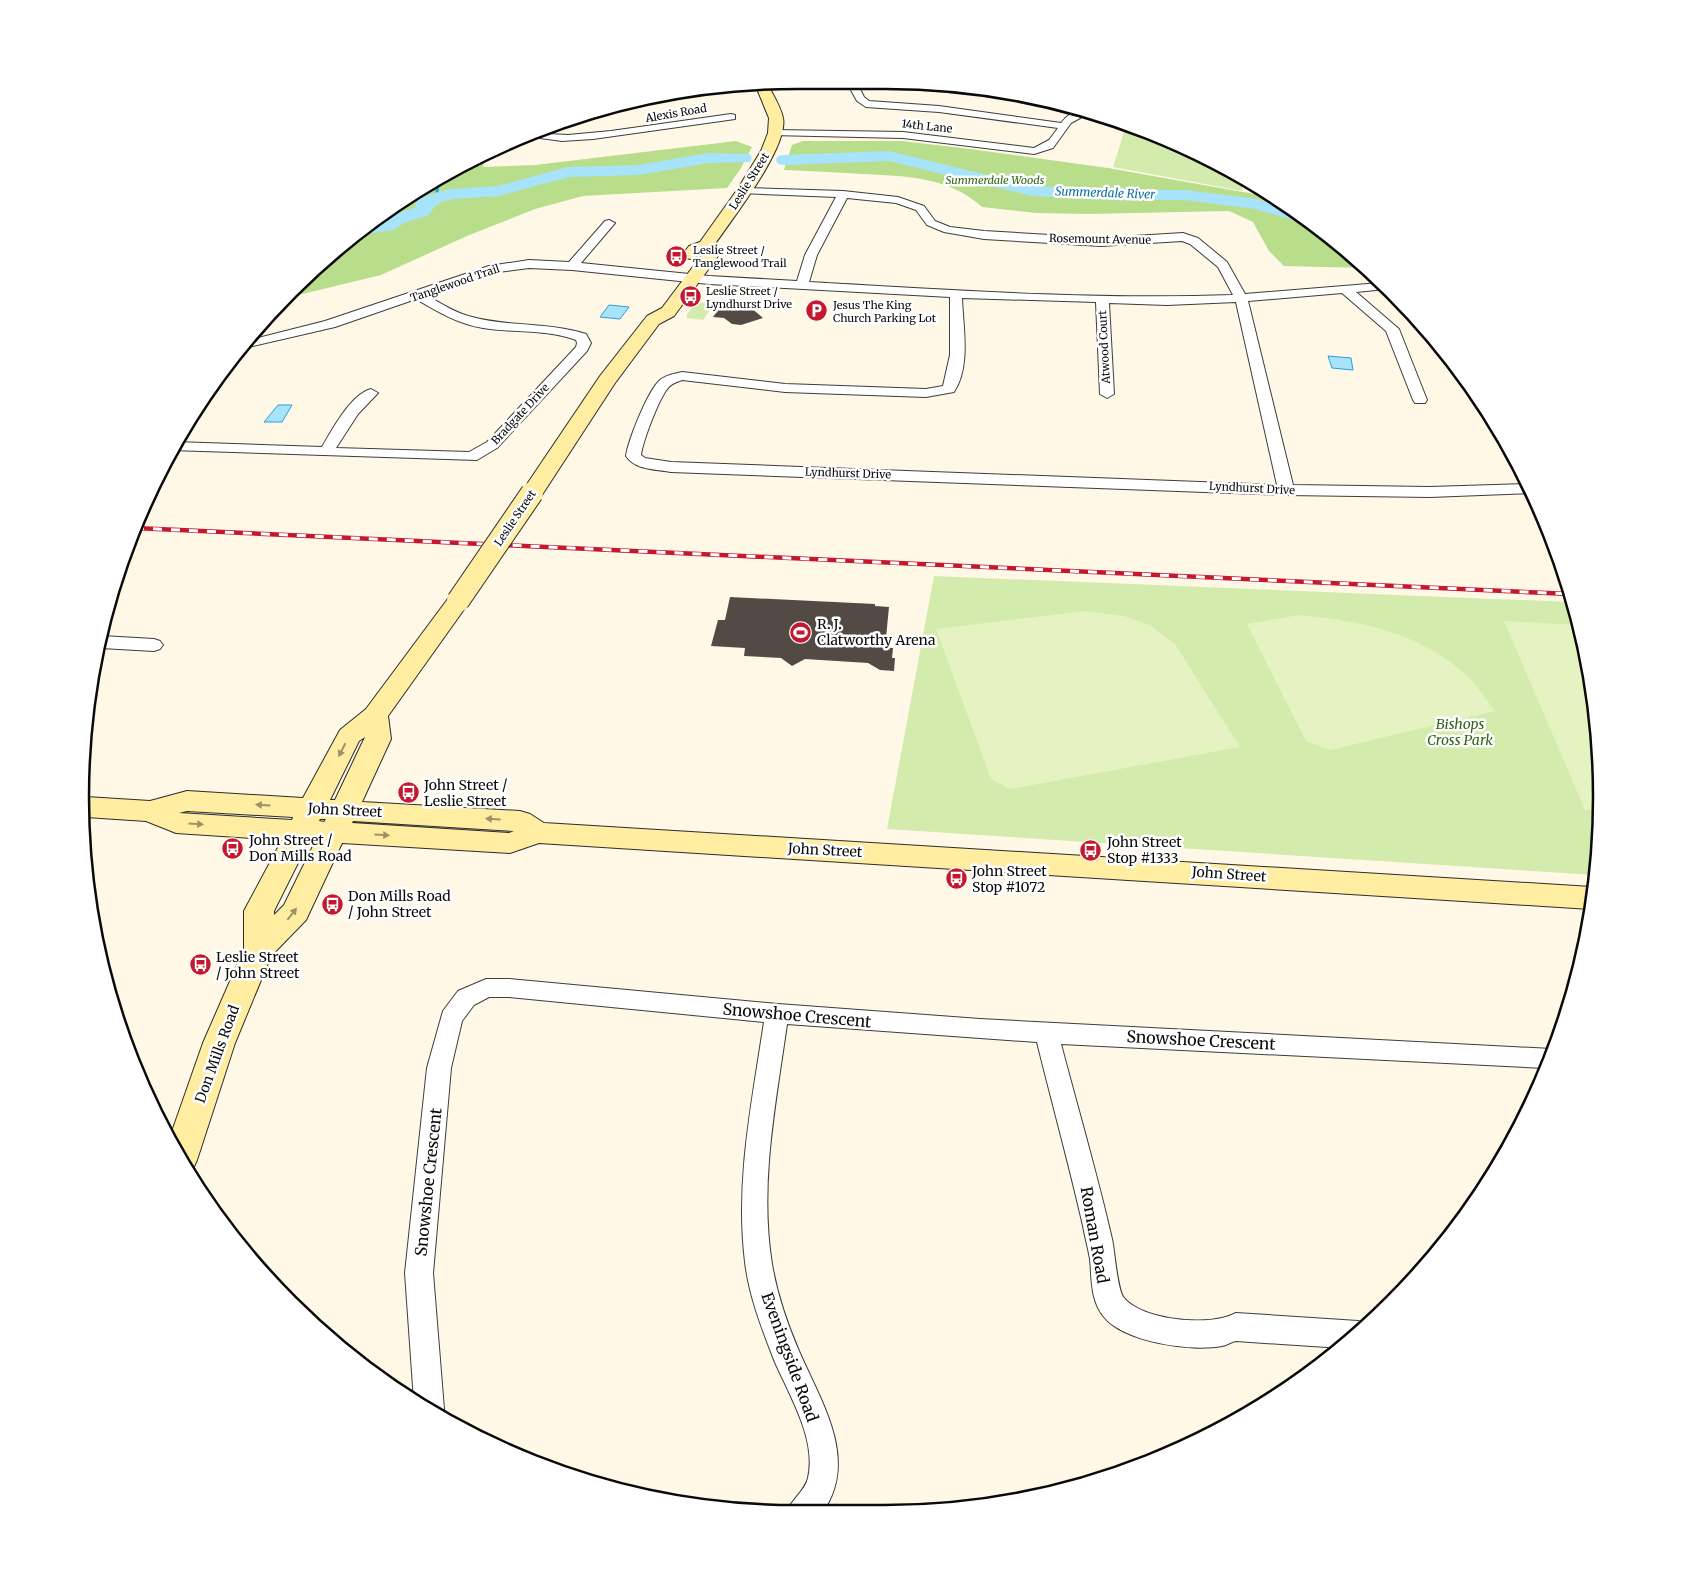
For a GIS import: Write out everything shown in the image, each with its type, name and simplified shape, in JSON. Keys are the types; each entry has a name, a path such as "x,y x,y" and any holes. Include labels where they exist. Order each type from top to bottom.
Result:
{"main road":[{"name":"Leslie Street","path":"306,819 349,736 375,715 458,601 532,493 674,276 695,249 706,245 744,191 768,151 775,133 776,118 764,90"},
{"name":"Leslie Street","path":"656,306 668,312 713,252 706,245"},
{"path":"338,821 378,739 375,715"},
{"name":"John Street","path":"89,807 150,812 176,823 306,819 338,821 510,843 538,833 1586,898"},
{"name":"Don Mills Road","path":"259,949 259,911 306,819"},
{"name":"Don Mills Road","path":"183,1150 219,1043 259,949 295,912 338,821"}],"street":[{"path":"855,89 860,99 866,104 940,109 1064,126 1079,116"},
{"name":"Alexis Road","path":"544,136 574,138 655,130 697,121 731,117"},
{"name":"14th Lane","path":"775,133 903,135 1026,151 1048,148 1064,126"},
{"name":"Rosemount Avenue","path":"744,191 843,194 898,200 920,208 931,223 948,230 984,235 1101,242 1184,237 1194,241 1223,265 1241,298 1286,490"},
{"path":"802,285 811,255 843,194"},
{"path":"572,266 608,223"},
{"name":"Tanglewood Trail","path":"254,344 278,339 330,324 500,267 536,264 572,266 692,278"},
{"path":"692,278 956,294 1167,302 1241,298 1375,286"},
{"path":"1343,288 1392,329 1420,400"},
{"name":"Lyndhurst Drive","path":"956,294 956,349 953,375 948,389 926,393 785,388 682,376 664,382 660,388 635,444 633,456 640,462 671,466 1286,490 1430,492 1522,489"},
{"name":"Bradgate Drive","path":"182,446 472,457 492,445 582,348 584,343 581,336 565,331 468,321 447,313 418,295"},
{"name":"Atwood Court","path":"1102,300 1107,394"},
{"path":"326,452 352,411 371,393"},
{"path":"106,642 154,645"},
{"name":"Snowshoe Crescent","path":"428,1401 419,1272 439,1068 450,1018 466,998 486,988 509,988 777,1014 1046,1033 1387,1048 1543,1058"},
{"name":"Eveningside Road","path":"777,1014 760,1131 755,1188 754,1239 766,1299 813,1415 821,1445 824,1468 818,1493 808,1505"},
{"name":"Roman Road","path":"1046,1033 1090,1195 1103,1259 1105,1290 1114,1308 1137,1324 1186,1333 1221,1332 1236,1327 1346,1334"}],"green space":[{"path":"1125,131 1156,143 1198,162 1242,186 1242,191 1113,167"},
{"path":"736,141 752,147 741,168 727,188 583,196 535,209 467,236 381,275 297,295 366,235 404,208 443,184 484,162 483,167 535,165"},
{"name":"Summerdale Woods","path":"803,141 902,141 1108,168 1256,194 1316,235 1355,268 1284,266 1269,251 1253,222 1229,211 1089,214 1036,213 982,207 955,189 940,183 909,177 784,170 792,145"},
{"path":"706,299 716,301 703,320 687,318 687,314 697,302 704,303"},
{"name":"Bishops Cross Park","path":"934,576 1565,602 1580,659 1592,751 1592,843 1589,875 887,829"},
{"path":"1085,611 1124,616 1150,625 1175,644 1240,747 1010,789 991,779 936,629"},
{"path":"1299,615 1322,617 1386,630 1426,647 1445,658 1463,672 1476,685 1495,711 1330,750 1306,741 1247,624"},
{"path":"1504,621 1572,625 1580,659 1592,751 1593,810 1585,810"}],"water":[{"path":"609,305 629,307 620,319 600,317"},
{"path":"1328,356 1351,358 1353,370 1332,368"},
{"path":"278,405 292,405 282,422 264,422"}],"building":[{"path":"722,305 749,306 763,318 741,325 732,324 724,318 713,317"},
{"name":"R. J. Clatworthy Arena","path":"730,597 875,604 875,606 889,607 885,648 893,648 892,658 895,658 894,671 880,670 868,663 805,659 792,666 781,658 744,656 745,648 711,646 718,620 725,620"}],"waterway":[{"name":"Summerdale River","path":"784,160 889,156 1032,191 1125,195 1185,195 1257,204 1284,212"},
{"path":"376,228 388,226 398,219 423,211 426,206 424,204 451,194 499,191 568,172 639,170 708,158 744,158"},
{"path":"436,198 438,187"}],"railway":[{"path":"142,528 1563,594"}],"place":[{"name":"Leslie Street / Tanglewood Trail","path":"677,256"},
{"name":"Leslie Street / Lyndhurst Drive","path":"690,297"},
{"name":"Jesus The King Church Parking Lot","path":"817,311"},
{"name":"R. J. Clatworthy Arena","path":"801,632"},
{"name":"John Street / Leslie Street","path":"408,793"},
{"name":"John Street / Don Mills Road","path":"233,848"},
{"name":"John Street Stop #1333","path":"1091,850"},
{"name":"John Street Stop #1072","path":"956,879"},
{"name":"Don Mills Road / John Street","path":"332,904"},
{"name":"Leslie Street / John Street","path":"200,965"}]}
